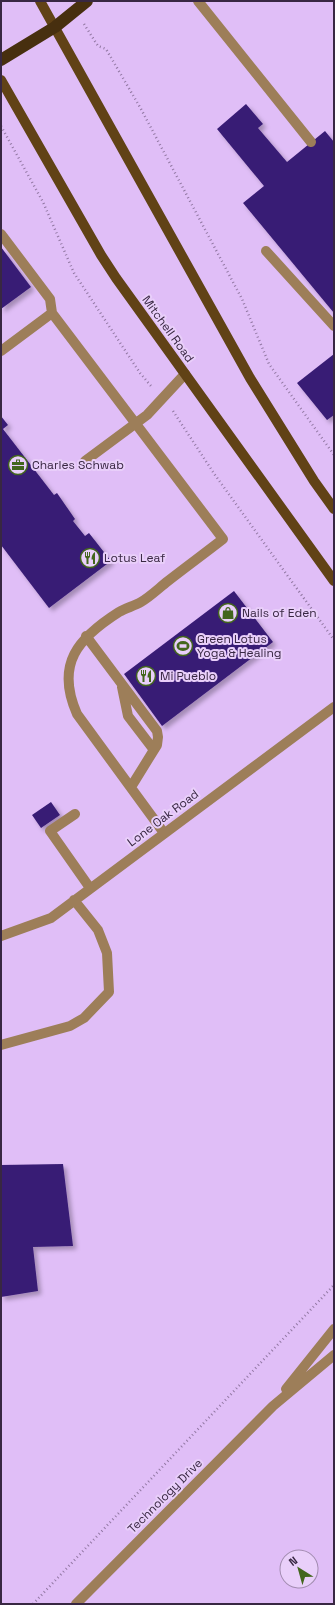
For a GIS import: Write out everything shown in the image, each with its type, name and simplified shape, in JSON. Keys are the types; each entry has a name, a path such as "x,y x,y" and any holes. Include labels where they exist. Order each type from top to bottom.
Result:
{"highway":[{"path":"1,60 55,27 87,1"}],"main road":[{"path":"40,1 250,378 314,481 334,509"},
{"name":"Mitchell Road","path":"1,80 101,255 334,581"}],"street":[{"path":"198,1 311,142"},
{"path":"1,234 50,298 52,313 137,423 223,539 140,602 120,611 86,636 78,646 72,658 69,685 71,700 77,714 164,833"},
{"path":"266,251 334,326"},
{"path":"1,351 52,313"},
{"path":"85,461 137,423 152,410 185,374"},
{"path":"86,636 157,730 158,738 154,750 131,787"},
{"path":"121,683 128,716 154,750"},
{"name":"Lone Oak Road","path":"1,936 51,918 334,708"},
{"path":"75,814 50,832 90,888"},
{"path":"1,1045 70,1026 84,1018 109,992 107,954 98,930 74,900"},
{"name":"Technology Drive","path":"273,1406 334,1329"},
{"name":"Technology Drive","path":"76,1604 273,1406 334,1355"}],"path":[{"path":"76,11 98,46 106,49 141,109 242,299 269,364 334,455"},
{"path":"33,1604 334,1285"}],"building":[{"path":"246,104 263,124 258,128 287,162 325,131 334,142 334,313 243,203 264,186 217,129"},
{"path":"1,247 31,287 1,309"},
{"path":"334,354 334,415 327,420 297,383"},
{"path":"1,416 8,425 3,429 54,495 57,493 75,519 73,521 85,536 89,533 111,561 49,608 1,545"},
{"path":"234,591 273,642 162,726 124,674"},
{"path":"51,802 60,815 41,828 32,815"},
{"path":"63,1164 73,1246 33,1247 38,1291 1,1297 1,1165"}],"place":[{"name":"Charles Schwab","path":"18,465"},
{"name":"Lotus Leaf","path":"90,558"},
{"name":"Nails of Eden","path":"228,613"},
{"name":"Green Lotus Yoga & Healing","path":"183,646"},
{"name":"Mi Pueblo","path":"146,676"}]}
